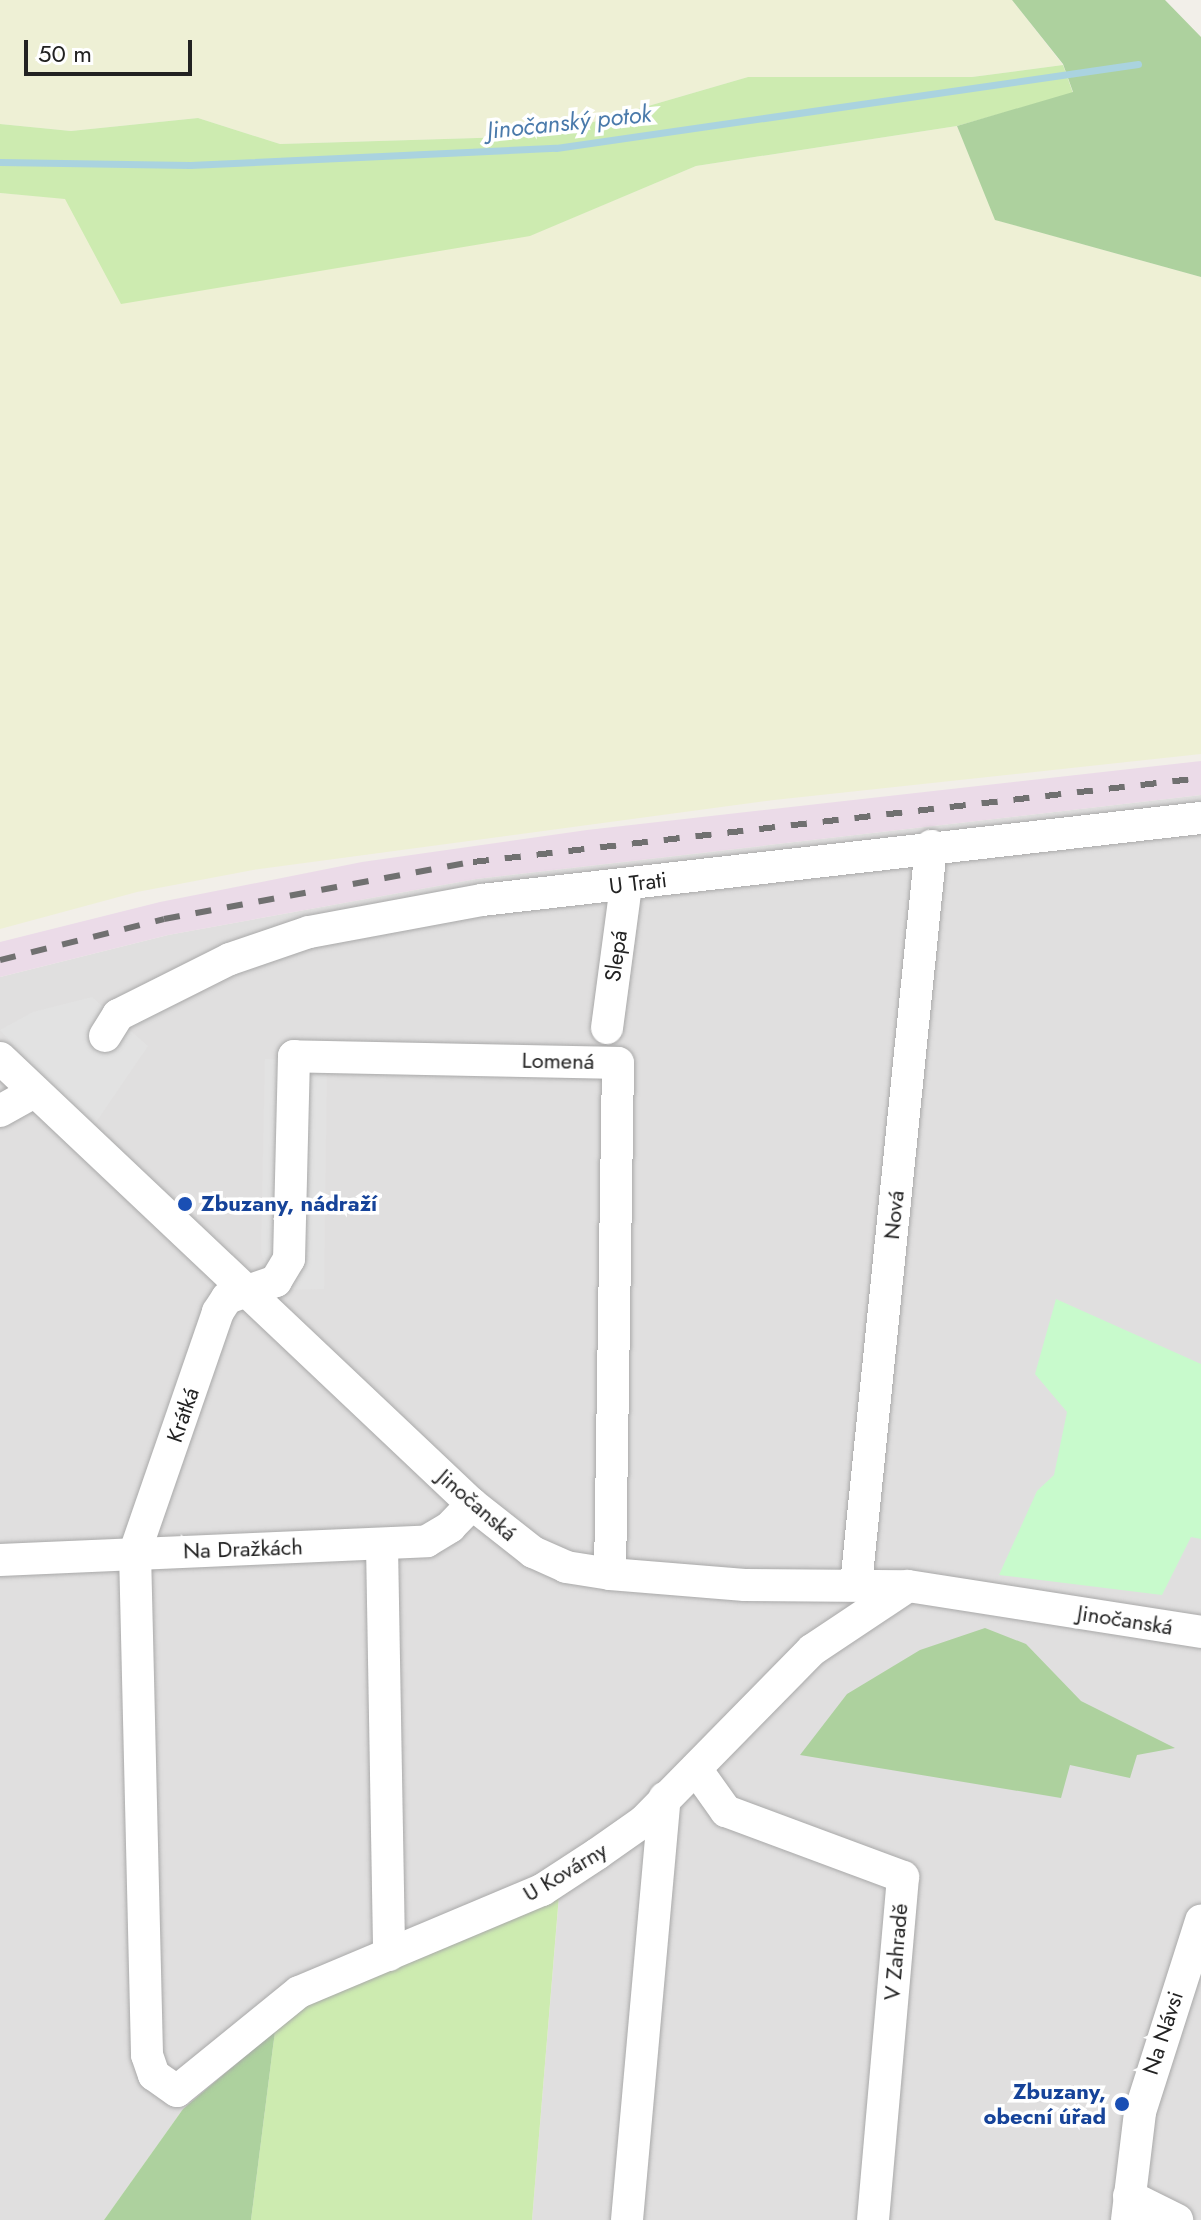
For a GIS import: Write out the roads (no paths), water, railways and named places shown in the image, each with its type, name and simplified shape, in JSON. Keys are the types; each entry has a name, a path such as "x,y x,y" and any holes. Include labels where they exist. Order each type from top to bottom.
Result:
{"street":[{"name":"U Trati","path":"105,1036 118,1015 230,959 309,932 482,900 931,846 1201,818"},
{"name":"Nová","path":"856,1585 931,846"},
{"name":"Slepá","path":"607,1028 626,885"},
{"name":"Lomená","path":"247,1293 276,1281 289,1259 294,1056 618,1063 610,1574"},
{"name":"Jinočanská","path":"0,1058 33,1093 472,1504 533,1552 566,1567 610,1574 745,1585 908,1586 1201,1632"},
{"path":"0,1111 33,1093"},
{"name":"Krátká","path":"135,1552 218,1312 227,1298 247,1293"},
{"name":"Na Dražkách","path":"0,1560 427,1541 450,1527 472,1504"},
{"path":"382,1545 389,1955"},
{"name":"U Kovárny","path":"135,1552 147,2055 154,2075 177,2091 299,1992 542,1890 644,1821 812,1650 908,1586"},
{"name":"V Zahradě","path":"696,1769 726,1811 903,1877 873,2220"},
{"path":"627,2220 665,1798"},
{"name":"Na Návsi","path":"1128,2208 1148,2083 1201,1921"},
{"path":"1128,2208 1177,2220"}],"waterway":[{"name":"Jinočanský potok","path":"0,162 190,165 556,148 1138,64"}],"railway":[{"path":"0,960 164,919 473,862 1201,778"}],"place":[{"name":"Zbuzany, nádraží","path":"185,1204"},
{"name":"Zbuzany, obecní úřad","path":"1122,2104"}]}
